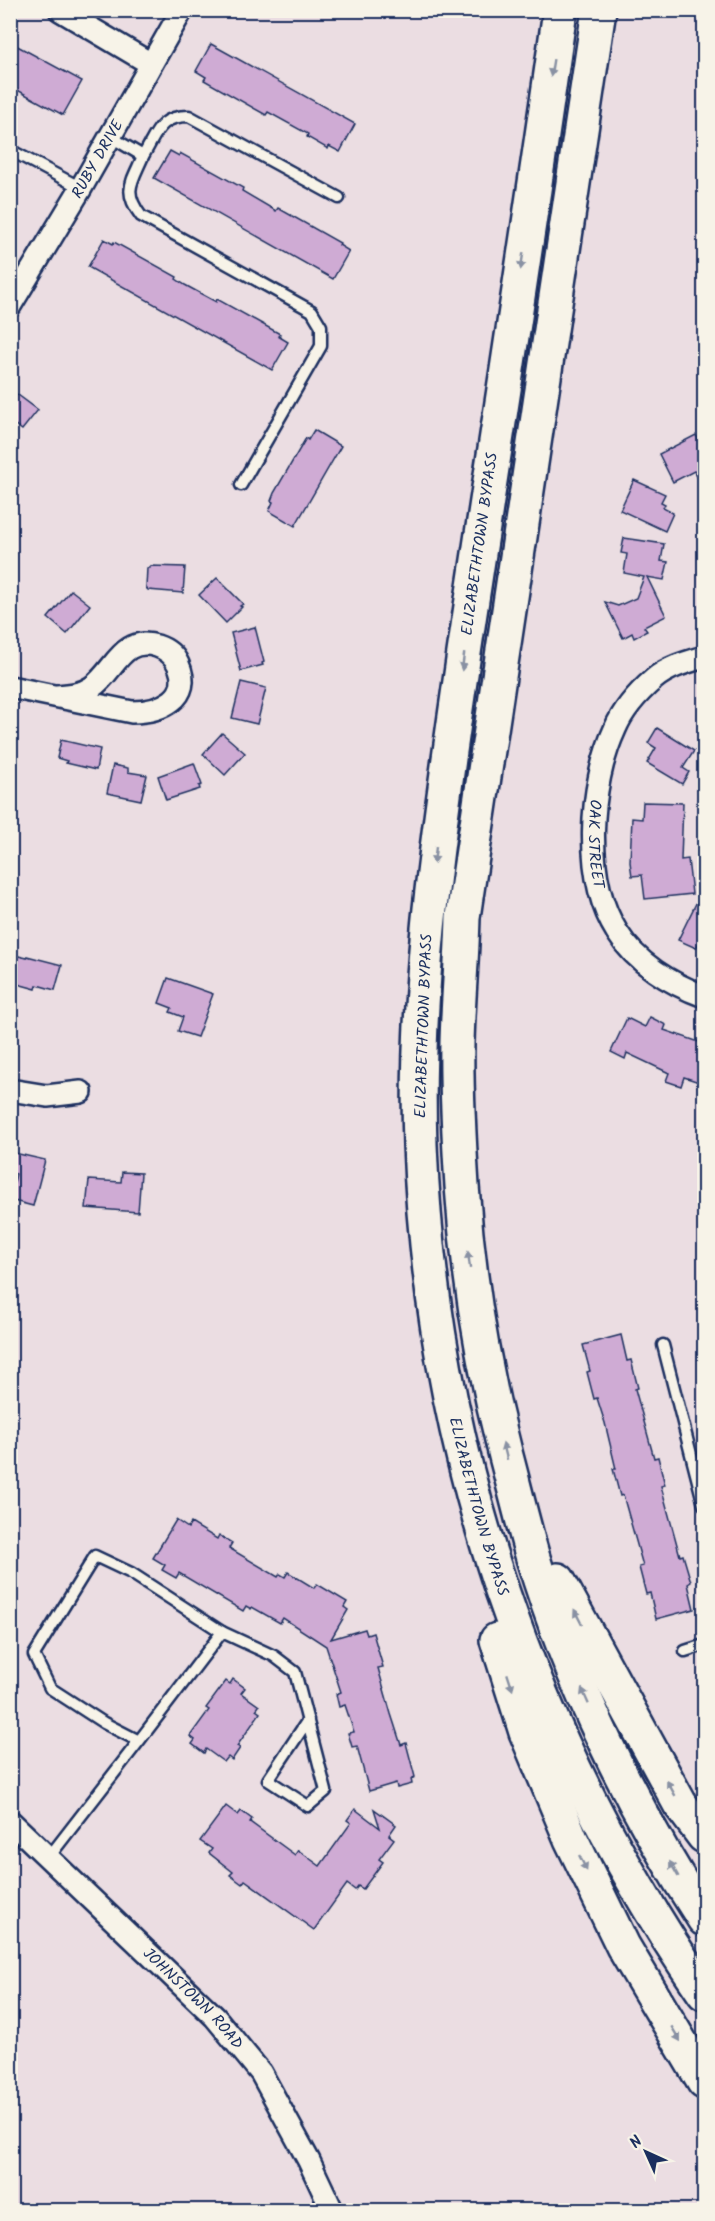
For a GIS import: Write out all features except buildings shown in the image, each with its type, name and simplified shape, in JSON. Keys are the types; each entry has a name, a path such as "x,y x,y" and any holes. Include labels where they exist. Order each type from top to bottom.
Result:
{"highway":[{"name":"ELIZABETHTOWN BYPASS","path":"560,10 441,815 424,959 420,1081 424,1207 439,1334 464,1461 500,1588 522,1651 548,1713 606,1833 656,1920 705,1992"},
{"name":"ELIZABETHTOWN BYPASS","path":"599,10 463,917 458,1043 462,1185 467,1245 482,1352 517,1501 534,1559 588,1703 624,1780 655,1838 705,1919"},
{"path":"464,1461 477,1581 526,1732 571,1839 623,1946 705,2082"},
{"path":"517,1501 591,1643 680,1804 705,1836"}],"street":[{"path":"60,10 152,64"},
{"name":"RUBY DRIVE","path":"10,306 111,137 182,10"},
{"path":"10,687 132,712 148,712 162,708 173,699 180,688 181,675 170,653 156,646 141,644 120,656 94,686 85,692 57,696"},
{"name":"OAK STREET","path":"705,657 670,669 655,678 623,714 601,767 594,838 596,878 608,917 618,935 644,963 660,974 705,996"},
{"path":"10,1090 47,1096 81,1092"},
{"name":"JOHNSTOWN ROAD","path":"10,1821 215,2018 261,2073 309,2161 332,2211"}],"lane":[{"path":"241,485 321,346 321,326 312,311 141,216 130,201 130,187 143,156 164,122 174,116 189,116 339,198"},
{"path":"111,137 143,156"},
{"path":"10,150 81,188"},
{"path":"663,1345 701,1474 705,1504"},
{"path":"139,1741 104,1723 50,1688 34,1655 95,1556 131,1573 222,1632 274,1656 295,1672 308,1720 326,1791 309,1806 268,1780 308,1720"},
{"path":"49,1857 222,1632"},
{"path":"685,1651 705,1645"}]}
